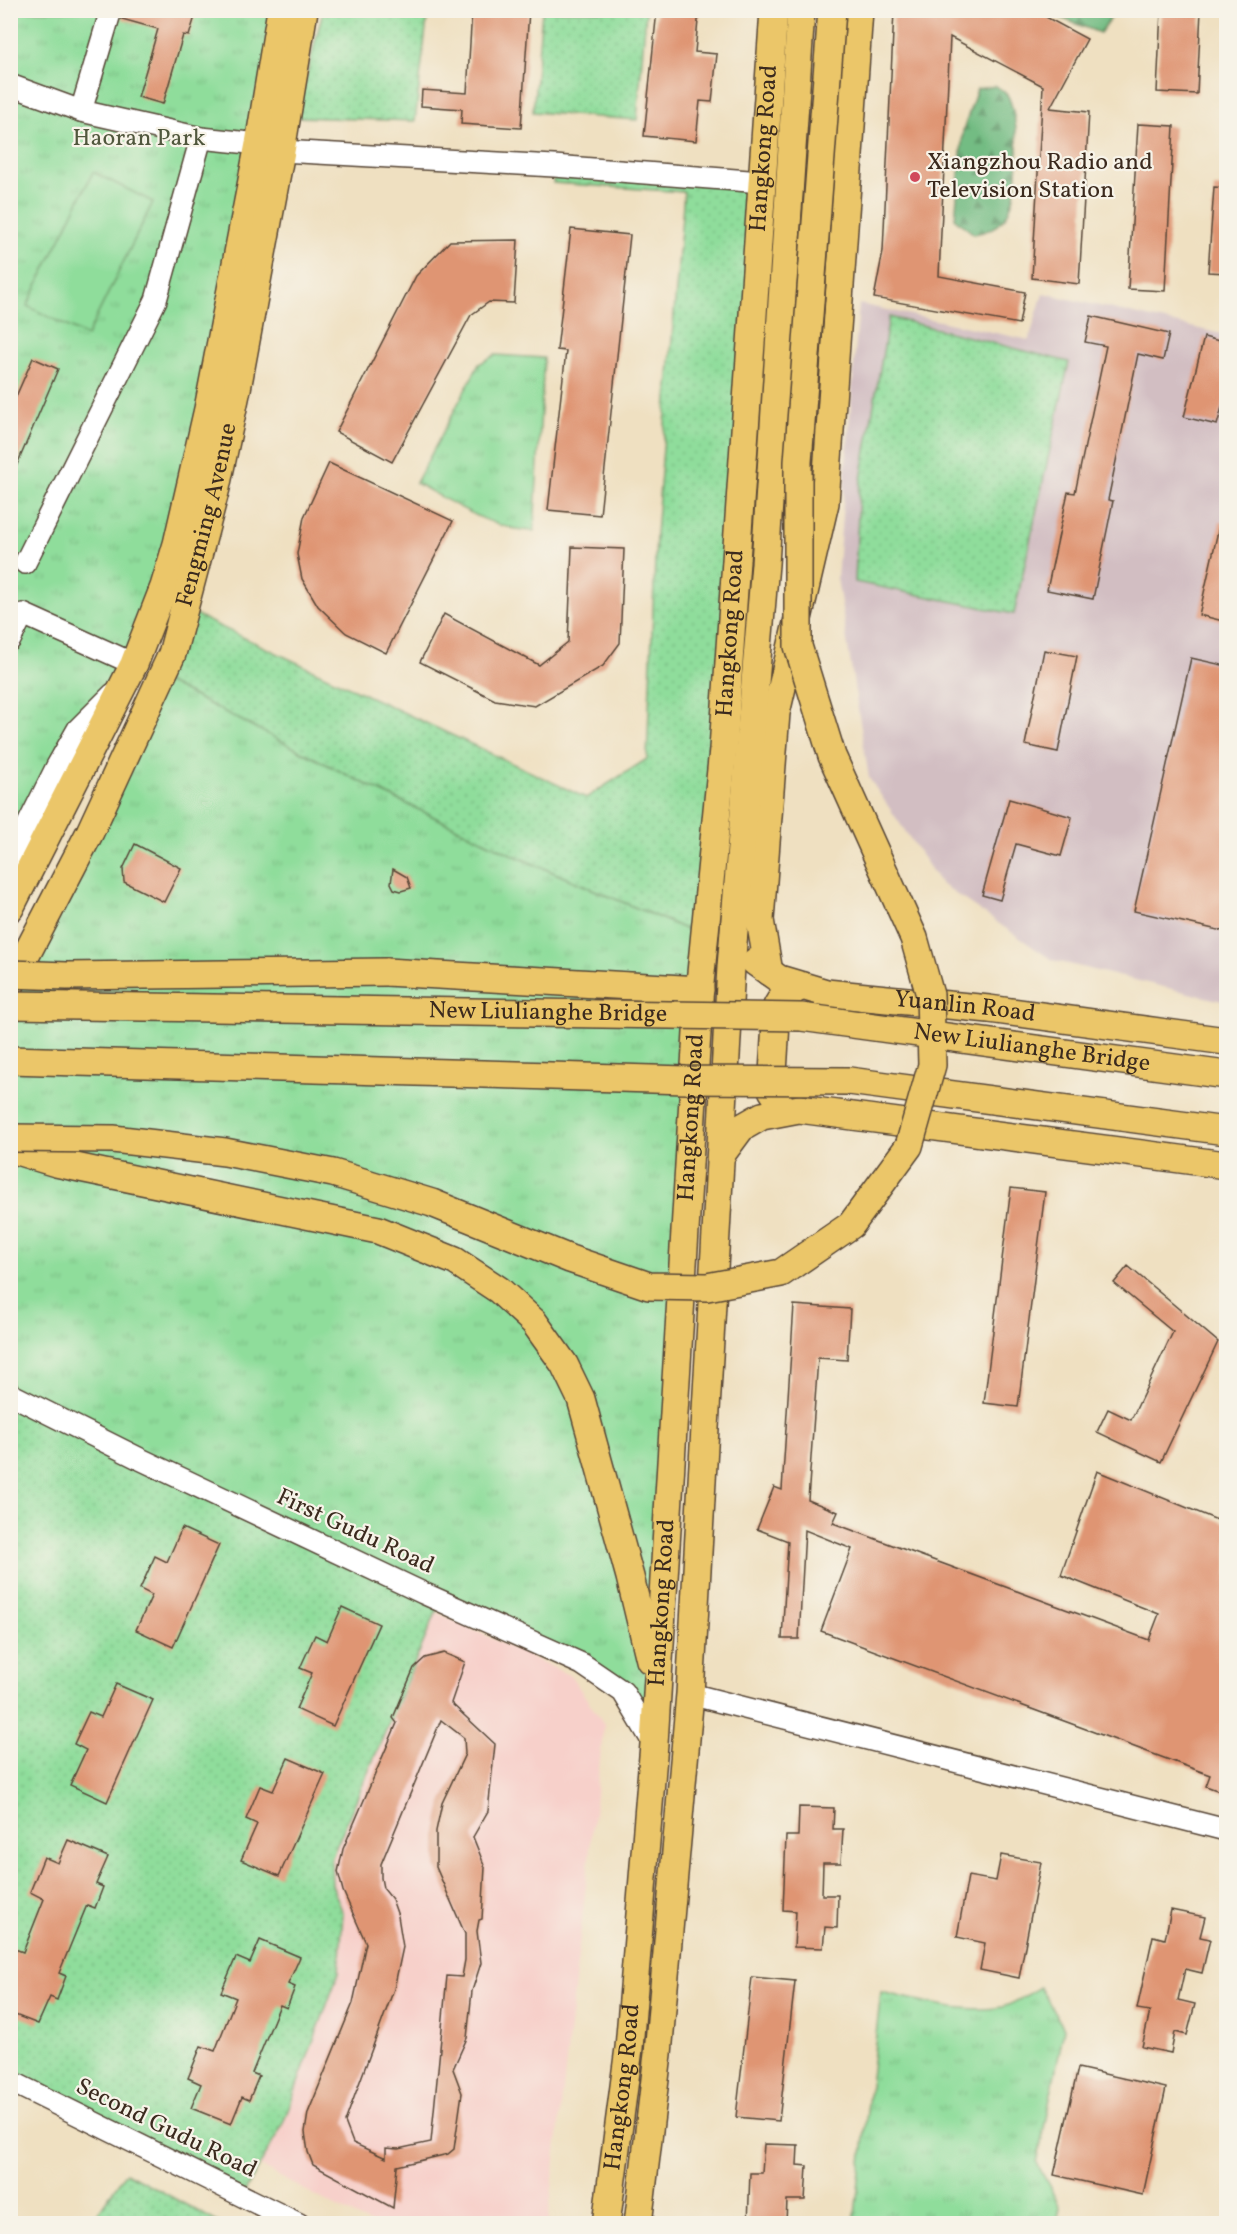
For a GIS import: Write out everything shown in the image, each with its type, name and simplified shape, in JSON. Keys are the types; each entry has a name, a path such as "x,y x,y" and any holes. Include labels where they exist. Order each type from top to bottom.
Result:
{"main road":[{"name":"Fengming Avenue","path":"10,986 90,832 172,654 216,488 270,147 280,10"},
{"name":"Fengming Avenue","path":"10,908 128,675 164,587 177,544 303,10"},
{"name":"Hangkong Road","path":"606,2223 629,2048 654,1744 700,990 723,749 774,10"},
{"name":"Hangkong Road","path":"638,2223 658,2054 690,1694 735,923 765,564 801,10"},
{"path":"10,1138 113,1139 225,1152 333,1173 432,1203 570,1260 650,1286 707,1287 781,1273 851,1225 909,1146 932,1065 930,995 914,938 832,756 798,646 798,462 832,10"},
{"path":"769,972 760,920 776,713 825,503 859,10"},
{"name":"Yuanlin Road","path":"735,923 744,954 779,979 826,993 989,1009 1227,1041"},
{"path":"10,974 67,976 386,972 700,990"},
{"path":"795,1110 780,1102 772,1089 777,1006 783,996 802,986"},
{"name":"New Liulianghe Bridge","path":"10,1005 801,1017 1227,1075"},
{"path":"10,1060 686,1080 849,1081 1227,1131"},
{"path":"721,1155 741,1128 762,1116 799,1109 1227,1165"},
{"path":"10,1149 56,1163 378,1230 455,1261 499,1290 534,1322 564,1364 581,1399 630,1577 657,1688"}],"street":[{"path":"81,111 111,10"},
{"path":"10,86 81,111 201,138 270,147 762,182"},
{"path":"25,563 156,300 201,138"},
{"path":"10,640 23,614 128,675 78,729 10,860"},
{"name":"First Gudu Road","path":"10,1394 159,1468 423,1593 582,1664 623,1692 654,1744"},
{"path":"690,1694 1227,1830"},
{"name":"Second Gudu Road","path":"10,2081 299,2223"}],"shaded area":[{"path":"1043,293 1226,335 1226,1002 1052,960 941,884 869,778 837,578 859,304 1029,340"},
{"path":"436,1612 571,1676 604,1724 548,2223 368,2223 259,2166 282,2126 320,2024 342,1913 332,1885 331,1859"}],"green space":[{"name":"Haoran Park","path":"11,11 311,11 164,575 11,916"},
{"path":"323,11 428,11 415,121 296,117"},
{"path":"542,11 646,11 637,120 533,112"},
{"path":"1043,11 1111,11 1111,18 1100,33"},
{"path":"996,86 1008,96 1013,110 1017,142 1017,178 1014,195 1003,220 990,230 974,234 955,219 963,131 977,89"},
{"path":"554,166 762,182 704,937 515,856 355,779 162,680 185,610 586,798 647,759 656,534 684,192 553,183"},
{"path":"93,172 153,202 87,336 27,306"},
{"path":"889,317 1069,362 1014,614 855,582 859,491"},
{"path":"495,355 544,358 534,531 502,526 472,514 416,483 479,364"},
{"path":"162,680 355,779 515,856 704,937 654,1744 623,1692 11,1394 10,986"},
{"path":"10,1394 441,1601 331,1859 332,1885 343,1913 339,1972 282,2126 243,2195 11,2081"},
{"path":"1040,1987 1064,2029 1037,2163 1060,2207 1057,2223 854,2223 881,1992 941,2005 988,2009 1012,2003"},
{"path":"126,2172 219,2223 91,2223"}],"building":[{"path":"123,10 197,10 189,36 183,35 163,104 138,97 158,29 122,19"},
{"path":"472,10 529,10 521,128 461,124 462,109 421,106 422,90 467,93"},
{"path":"657,10 699,10 695,52 717,54 712,102 700,101 696,141 644,136"},
{"name":"Xiangzhou Radio and Television Station","path":"894,10 1033,10 1087,39 1050,108 1089,112 1079,284 1032,278 1043,86 950,37 939,276 1025,292 1019,324 874,298 883,251"},
{"path":"1161,10 1201,10 1197,94 1157,92"},
{"path":"1138,124 1174,126 1165,291 1128,289"},
{"path":"1214,187 1227,188 1227,273 1208,272"},
{"path":"571,229 630,235 600,515 548,510 566,351 557,350"},
{"path":"518,240 514,303 489,302 471,315 392,462 336,432 416,276 450,241"},
{"path":"1091,316 1169,334 1163,360 1138,354 1108,500 1113,501 1093,599 1047,590 1068,492 1075,493 1106,346 1085,342"},
{"path":"1204,337 1227,343 1227,390 1217,425 1184,417"},
{"path":"33,358 58,369 10,481 10,410"},
{"path":"329,463 453,521 386,653 346,633 318,606 302,579 297,554 304,517"},
{"path":"1220,522 1227,523 1227,622 1199,615"},
{"path":"572,547 624,549 620,643 603,666 535,706 495,700 420,662 444,614 539,665 568,642"},
{"path":"1044,650 1077,656 1058,752 1025,745"},
{"path":"1191,658 1227,666 1227,932 1134,911"},
{"path":"1009,799 1072,817 1061,856 1016,844 1000,900 982,895"},
{"path":"135,844 181,868 164,902 124,882 123,869"},
{"path":"393,869 407,877 411,888 401,891 394,889 391,883"},
{"path":"1011,1188 1045,1192 1018,1407 984,1403"},
{"path":"1128,1266 1218,1342 1161,1462 1097,1432 1108,1409 1131,1420 1173,1332 1114,1283"},
{"path":"794,1305 850,1309 847,1360 818,1358 808,1500 838,1512 833,1523 1149,1640 1159,1614 1061,1575 1097,1471 1227,1524 1227,1794 1206,1786 1210,1775 821,1631 852,1549 805,1530 799,1639 782,1639 788,1541 757,1529 774,1487 782,1490"},
{"path":"182,1528 219,1545 173,1647 136,1630 152,1595 140,1589 155,1556 167,1562"},
{"path":"342,1607 379,1624 333,1726 296,1709 312,1673 300,1668 315,1635 327,1641"},
{"path":"444,1653 465,1662 451,1703 495,1744 488,1811 473,1837 485,1867 482,1919 479,1920 477,1931 481,1963 472,1991 467,2038 453,2069 462,2093 454,2149 448,2154 397,2166 393,2208 313,2165 305,2132 308,2113 353,2003 366,1943 343,1891 338,1872 343,1849 397,1723 393,1718 414,1668 425,1658","holes":["441,1720 464,1738 465,1754 442,1803 436,1831 436,1867 465,1934 465,1960 462,1977 447,1976 431,2142 398,2149 386,2148 386,2158 353,2143 345,2122 394,1989 403,1947 398,1916 392,1899 383,1888 381,1864"]},
{"path":"116,1684 153,1700 107,1802 70,1785 86,1750 74,1744 89,1712 101,1717"},
{"path":"288,1758 325,1774 279,1876 241,1860 257,1824 246,1819 260,1786 273,1791"},
{"path":"799,1807 834,1808 833,1829 843,1829 841,1863 823,1863 822,1895 838,1895 837,1928 825,1927 823,1948 794,1947 796,1911 783,1910 786,1836 798,1836"},
{"path":"68,1840 108,1857 96,1884 103,1887 95,1908 87,1905 59,1973 66,1976 57,2000 50,1997 38,2024 10,2013 10,1947 23,1952 44,1899 30,1892 44,1857 58,1863"},
{"path":"1001,1855 1041,1862 1019,1978 980,1970 985,1943 957,1937 968,1876 996,1881"},
{"path":"1171,1910 1205,1917 1200,1937 1210,1939 1202,1973 1185,1969 1178,2000 1195,2004 1187,2035 1175,2032 1171,2053 1142,2047 1150,2011 1137,2009 1153,1936 1165,1939"},
{"path":"260,1940 300,1957 288,1984 295,1987 287,2008 280,2005 252,2073 259,2076 249,2100 242,2097 231,2124 191,2108 201,2084 188,2078 201,2046 215,2051 236,1998 221,1992 236,1957 250,1963"},
{"path":"752,1977 795,1981 779,2121 736,2117"},
{"path":"1078,2068 1166,2088 1143,2195 1054,2175"},
{"path":"764,2144 798,2145 797,2165 807,2166 805,2200 787,2200 786,2223 748,2223 750,2173 762,2173"}],"place":[{"name":"Xiangzhou Radio and Television Station","path":"915,177"}]}
